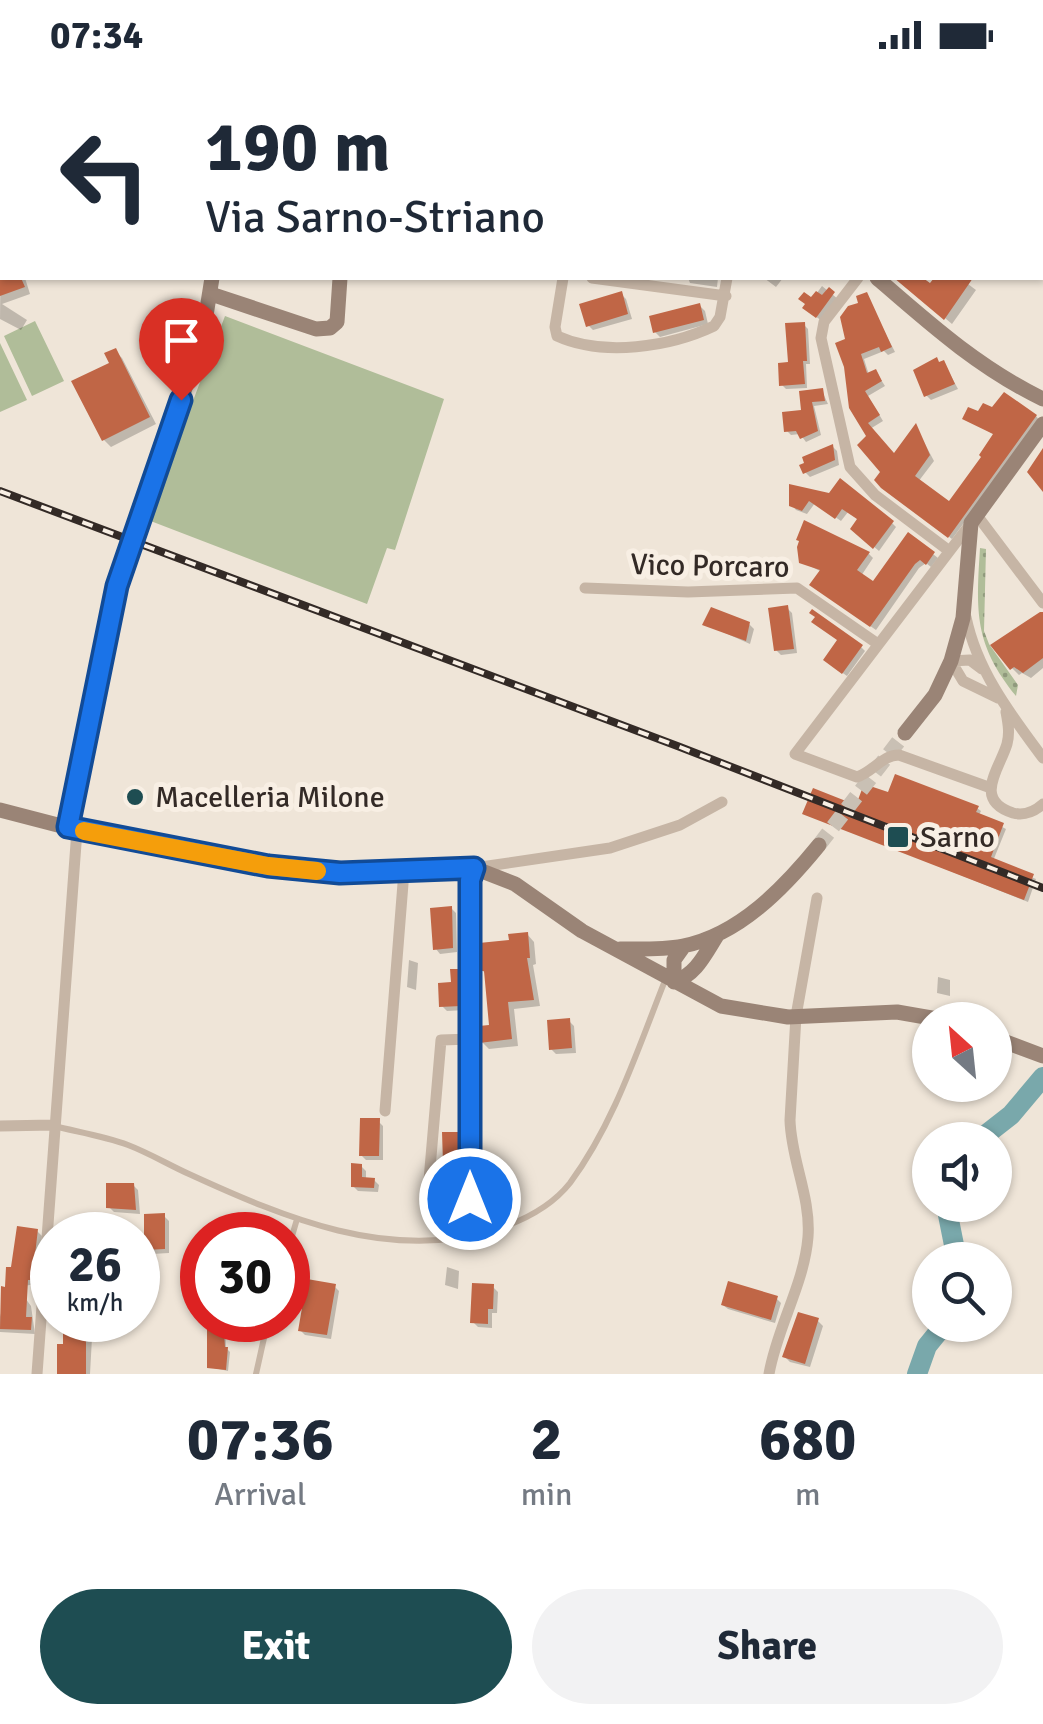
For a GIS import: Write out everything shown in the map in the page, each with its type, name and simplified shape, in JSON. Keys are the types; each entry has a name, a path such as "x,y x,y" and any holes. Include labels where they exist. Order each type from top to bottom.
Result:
{"main road":[{"path":"72,828 117,586 203,334 211,286 316,330 330,328 337,322 340,280"},
{"path":"879,280 1004,382 1043,399"},
{"path":"904,733 934,694 951,661 964,608 973,518 1043,424"},
{"path":"0,810 268,866 340,873 474,868 515,884 582,931 721,1006 796,1016 912,1015"},
{"path":"619,949 684,946 718,934 789,882 819,845"},
{"path":"670,980 686,978 718,934"},
{"path":"670,980 674,960 684,946"},
{"path":"698,966 708,990 721,1006"},
{"path":"1012,1044 1043,1056"}],"street":[{"path":"563,280 557,336 600,348 628,348 714,326 726,296 727,280"},
{"path":"607,280 726,296"},
{"path":"856,280 824,322 820,338 850,466 875,495 947,550 968,559"},
{"path":"991,788 899,755 887,757 857,778 795,754 973,518 1043,603"},
{"name":"Vico Porcaro","path":"585,588 688,592 798,588 878,644"},
{"path":"964,608 969,635 984,671 1043,758"},
{"path":"984,671 970,660 951,661 958,675 1004,704 1008,740 992,775 991,788 1000,806 1012,812 1027,814 1043,804"},
{"path":"934,694 972,685"},
{"path":"470,1238 470,880 474,868 610,848 680,825 722,802"},
{"path":"36,1374 72,828"},
{"path":"385,1111 404,871"},
{"path":"769,1374 808,1244 809,1218 790,1137 796,1016 817,898"},
{"path":"430,1180 441,1040 471,1038"},
{"path":"0,1126 53,1125"}],"lane":[{"path":"310,1223 339,1233 409,1242 470,1238 517,1223 551,1203 603,1133 670,980"},
{"path":"53,1125 127,1144 278,1212"},
{"path":"256,1374 263,1342"}],"green space":[{"path":"225,316 444,399 395,550 387,548 367,604 148,520"},
{"path":"35,321 64,381 32,396 4,336"},
{"path":"0,343 27,400 0,412"},
{"path":"980,548 986,549 984,631 1018,685 1016,696 985,643 978,591"}],"building":[{"path":"0,280 22,280 25,287 0,296"},
{"path":"896,280 930,283 972,280 944,320"},
{"path":"829,287 835,292 816,318 802,308 805,304 798,299 804,292 811,297 816,291 822,295"},
{"path":"622,291 628,314 586,327 579,304"},
{"path":"867,292 892,347 861,354 867,373 876,369 882,381 865,391 880,415 868,423 894,453 916,423 930,455 915,476 949,501 993,434 962,419 968,407 978,411 983,403 992,407 1004,392 1037,415 948,538 881,488 874,480 880,472 857,445 866,436 849,408 844,367 835,343 845,339 840,317 848,306 858,303 856,296"},
{"path":"700,303 704,320 653,333 649,316"},
{"path":"805,322 805,384 779,386 778,363 788,362 785,323"},
{"path":"116,348 150,417 102,441 71,381 109,363 104,353"},
{"path":"937,357 939,362 944,360 955,384 924,397 913,370"},
{"path":"823,388 825,401 812,402 818,431 800,439 796,431 784,432 782,412 801,410 799,391"},
{"path":"833,444 835,460 803,474 799,465 804,463 802,457"},
{"path":"1043,448 1043,492 1027,472"},
{"path":"840,478 894,521 873,549 850,529 857,519 842,509 835,519 809,501 802,511 789,506 789,484 829,493"},
{"path":"804,520 870,552 857,570 873,581 908,532 935,552 926,565 920,560 915,564 870,627 809,585 820,570 799,563 796,540"},
{"path":"788,605 794,649 774,651 768,608"},
{"path":"711,607 750,622 746,641 702,625"},
{"path":"812,609 863,645 842,674 823,660 837,640 811,622 815,617 809,613"},
{"path":"1040,612 1043,658 1023,673 1014,667 1010,670 990,645"},
{"path":"895,774 979,806 976,812 1004,823 991,857 1034,874 1024,900 802,814 813,788 856,805 864,784 888,792"},
{"path":"452,906 453,948 433,950 430,908"},
{"path":"528,932 527,958 534,1000 508,1002 512,1039 479,1043 479,1026 489,1025 484,971 479,971 479,943 509,940 508,934"},
{"path":"450,969 460,969 461,1006 439,1007 438,983 451,982"},
{"path":"570,1018 572,1048 549,1050 547,1020"},
{"path":"360,1118 380,1118 379,1156 359,1156"},
{"path":"442,1132 461,1132 461,1162 443,1163"},
{"path":"351,1163 362,1164 362,1177 375,1178 374,1188 351,1187"},
{"path":"106,1183 134,1183 136,1210 106,1208"},
{"path":"160,1213 165,1213 165,1249 160,1249"},
{"path":"17,1226 30,1228 26,1317 30,1317 30,1330 0,1329 1,1286 5,1287 6,1267 11,1267"},
{"path":"310,1280 336,1284 327,1335 310,1333"},
{"path":"728,1281 778,1296 771,1320 721,1305"},
{"path":"472,1283 494,1284 488,1324 470,1323"},
{"path":"798,1312 819,1318 805,1364 782,1357"},
{"path":"86,1342 86,1374 57,1374 57,1344"},
{"path":"207,1342 225,1342 228,1347 226,1370 207,1368"}],"waterway":[{"path":"1002,1122 1043,1077"},
{"path":"949,1222 953,1242"},
{"path":"917,1374 930,1342"}],"tunnel":[{"path":"819,845 905,733"}],"railway":[{"path":"0,491 1043,888"}],"slow traffic":[{"path":"84,831 268,866 317,871"}],"place":[{"name":"Macelleria Milone","path":"135,797"},
{"name":"Sarno","path":"898,837"}],"route":[{"path":"181,400 117,586 68,827 268,866 340,873 474,868 470,880 470,1199"}]}
